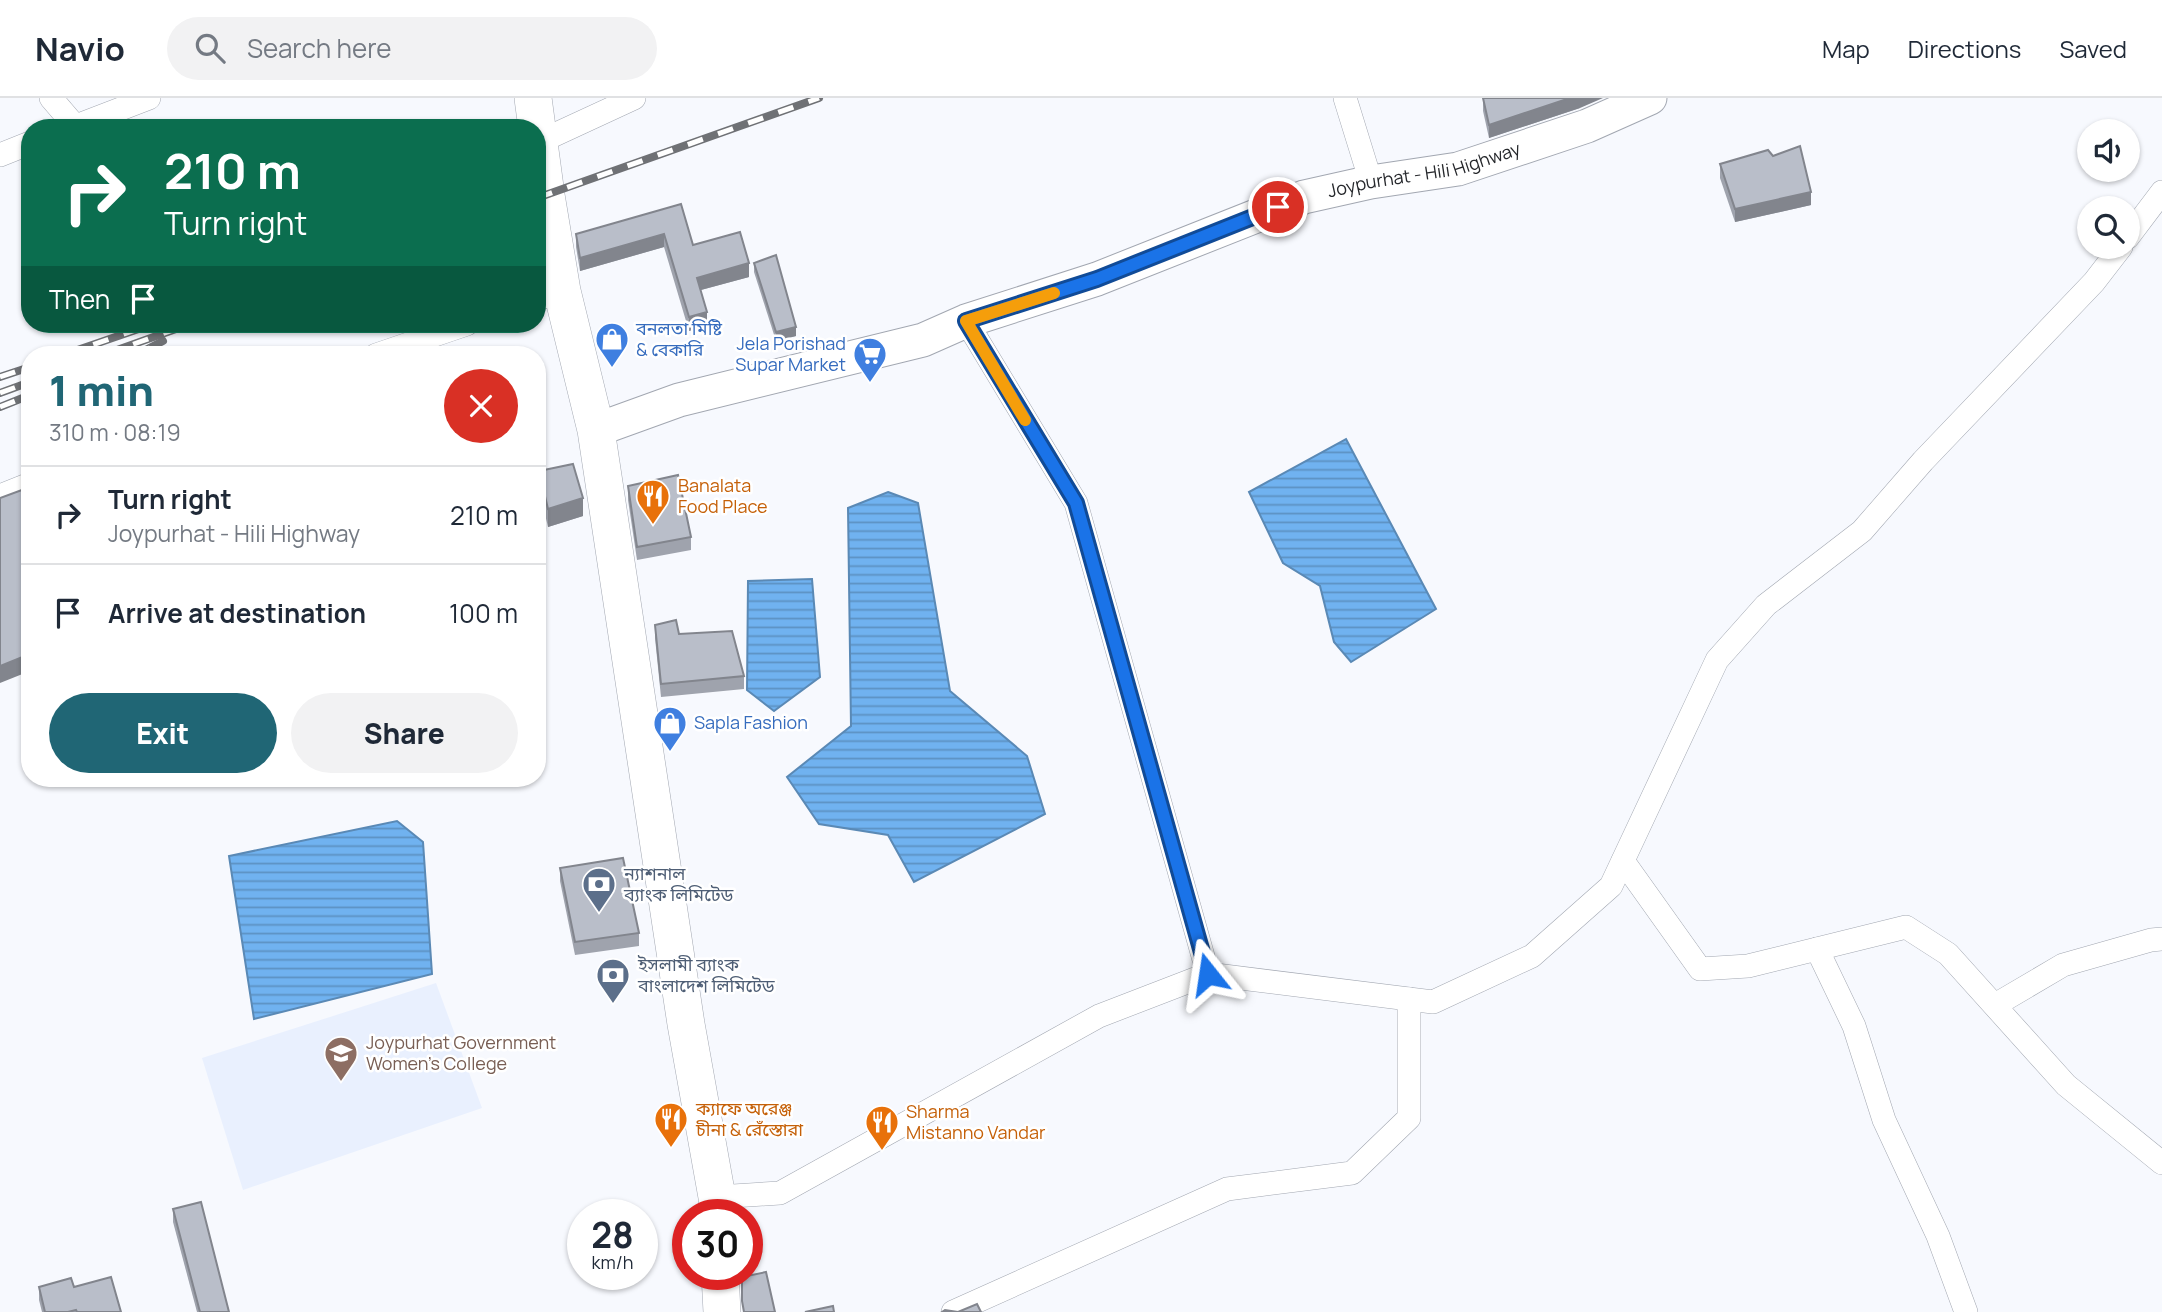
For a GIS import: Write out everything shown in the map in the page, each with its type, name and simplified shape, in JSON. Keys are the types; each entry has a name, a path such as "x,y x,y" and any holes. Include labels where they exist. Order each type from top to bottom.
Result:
{"main road":[{"path":"533,98 536,119"},
{"name":"Joypurhat - Hili Highway","path":"596,430 679,400 923,340 966,321 1097,279 1304,197 1371,182 1458,169 1587,126 1650,98"},
{"path":"546,195 550,295 596,430 684,1011 716,1199"},
{"path":"721,1290 722,1312"}],"street":[{"path":"51,98 67,119"},
{"path":"94,119 149,98"},
{"path":"546,139 634,98"},
{"path":"1345,98 1371,182"},
{"path":"0,155 21,147"},
{"path":"2140,221 2162,192"},
{"path":"751,1199 780,1193 1098,1016 1208,974 1433,1002 1532,956 1611,887 1717,660 1766,605 1862,531 1923,461 2095,282 2112,259"},
{"path":"966,321 1076,503 1208,974"},
{"path":"402,346 441,333"},
{"path":"0,496 21,488"},
{"path":"1623,861 1700,969 1748,966 1906,927 1948,954 2066,1085 2162,1163"},
{"path":"1995,1005 2063,965 2162,939"},
{"path":"1817,950 1854,1026 1884,1119 1938,1236 1966,1312"},
{"path":"953,1312 1227,1189 1352,1173 1409,1118 1409,999"}],"shaded area":[{"name":"Joypurhat Government Women's College","path":"436,983 482,1108 243,1190 202,1058"}],"water":[{"path":"1346,439 1436,609 1351,662 1334,642 1320,586 1283,563 1249,492"},
{"path":"888,492 918,503 950,691 1027,756 1045,814 914,882 888,835 819,824 787,777 851,726 848,508"},
{"path":"812,579 820,677 774,711 747,690 748,581"},
{"path":"397,821 423,842 432,974 254,1019 229,856"}],"building":[{"path":"1483,98 1570,98 1489,125"},
{"path":"1800,146 1811,192 1735,209 1720,164 1768,150 1773,156"},
{"path":"681,204 693,245 740,232 749,263 697,278 707,312 689,317 664,234 580,258 576,234"},
{"path":"776,255 796,327 776,332 754,263"},
{"path":"573,464 583,498 548,509 546,470"},
{"name":"Banalata Food Place","path":"678,475 691,537 637,547 628,486"},
{"path":"21,490 21,658 0,666 0,498"},
{"path":"676,620 679,634 732,631 744,676 661,684 655,625"},
{"name":"ন্যাশনাল ব্যাংক লিমিটেড","path":"623,858 639,933 575,942 560,868"},
{"path":"201,1202 229,1312 200,1312 173,1209"},
{"path":"766,1272 775,1312 744,1312 742,1290 763,1290 763,1273"},
{"path":"111,1277 121,1312 45,1312 39,1287 71,1278 74,1287"},
{"path":"977,1304 981,1312 958,1312"},
{"path":"833,1306 834,1312 805,1312"}],"railway":[{"path":"546,195 819,98"},
{"path":"89,346 127,333"},
{"path":"128,346 165,333"},
{"path":"153,346 163,341"},
{"path":"0,377 21,370"},
{"path":"0,393 21,385"},
{"path":"0,407 21,399"}],"slow traffic":[{"path":"1025,420 966,321 1054,293"}],"place":[{"name":"বনলতা মিষ্টি & বেকারি","path":"612,369"},
{"name":"Jela Porishad Supar Market","path":"870,384"},
{"name":"Banalata Food Place","path":"653,526"},
{"name":"Sapla Fashion","path":"670,753"},
{"name":"ন্যাশনাল ব্যাংক লিমিটেড","path":"599,914"},
{"name":"ইসলামী ব্যাংক বাংলাদেশ লিমিটেড","path":"613,1005"},
{"name":"Joypurhat Government Women's College","path":"341,1083"},
{"name":"ক্যাফে অরেঞ্জ চীনা & রেঁস্তোরা","path":"671,1149"},
{"name":"Sharma Mistanno Vandar","path":"882,1152"}],"route":[{"path":"1208,974 1076,503 966,321 1097,279 1278,207"}]}
